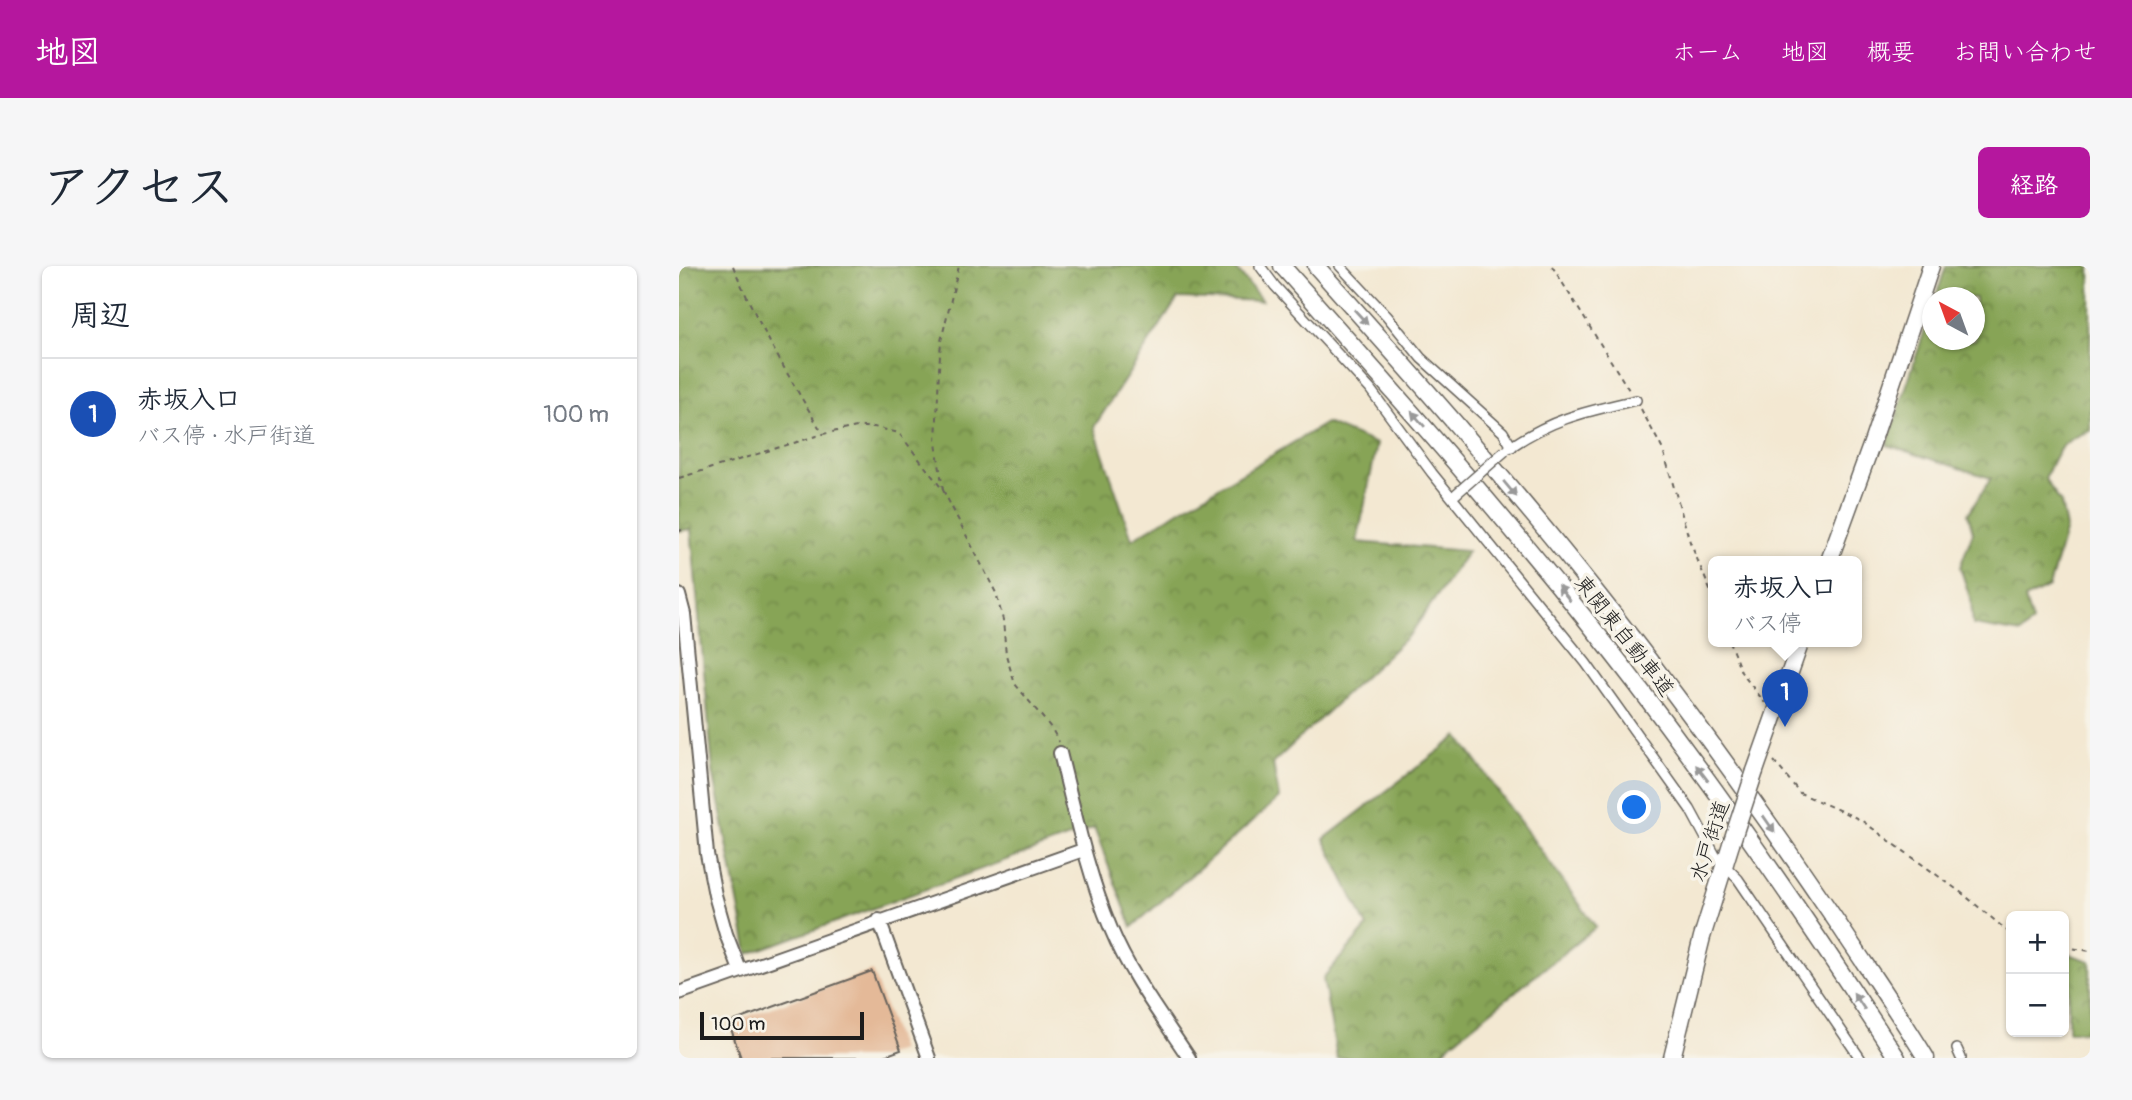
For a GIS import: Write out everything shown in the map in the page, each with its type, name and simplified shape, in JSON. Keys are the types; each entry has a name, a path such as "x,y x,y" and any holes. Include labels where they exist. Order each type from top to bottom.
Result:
{"highway":[{"name":"東関東自動車道","path":"1282,266 1500,515 1636,684 1727,806 1897,1058"},
{"name":"東関東自動車道","path":"1316,266 1528,509 1655,669 1734,774 1812,885 1926,1058"},
{"path":"1831,556 1931,266"},
{"name":"水戸街道","path":"1672,1058 1723,864 1799,647"}],"street":[{"path":"1260,266 1370,390 1586,663 1690,809 1709,847 1738,879 1860,1058"},
{"path":"1341,266 1421,358 1503,432 1508,449"},
{"path":"1454,496 1529,434 1580,413 1636,400"},
{"path":"679,595 684,614 707,854 722,921 740,970"},
{"path":"1060,754 1083,850 1111,931 1140,983 1189,1058"},
{"path":"679,993 1083,850"},
{"path":"879,920 929,1058"},
{"path":"1957,1049 1961,1058"}],"path":[{"path":"733,266 777,358 823,434"},
{"path":"943,490 936,443 939,369 941,341 959,266"},
{"path":"1552,266 1636,400 1663,450 1690,542 1708,585"},
{"path":"679,478 823,434 857,427 874,427 899,433 943,490 996,593 1003,620 1006,655 1015,684 1052,729 1059,741 1060,754"},
{"path":"1731,647 1741,672 1775,714"},
{"path":"1761,754 1777,763 1791,785 1800,793 1861,820 1963,894 2006,929"},
{"path":"2069,948 2090,951"}],"green space":[{"path":"679,266 1234,266 1262,301 1178,298 1094,427 1132,539 1326,423 1377,444 1357,542 1468,551 1411,633 1273,763 1279,798 1132,927 1094,828 748,954 713,771 691,529 679,531"},
{"path":"1946,266 2090,266 2090,431 2072,438 2061,448 2045,479 2061,503 2066,528 2049,587 2025,599 2032,622 2021,633 1973,625 1971,601 1960,567 1973,532 1968,514 1991,478 1887,445 1922,338 1922,350 1985,350 1985,287 1939,287"},
{"path":"1458,736 1596,927 1450,1044 1437,1058 1337,1058 1323,978 1367,927 1324,839"},
{"path":"2069,954 2090,961 2090,1032 2069,1031"}],"building":[{"path":"872,971 901,1050 879,1058 741,1058 729,1023"}],"place":[{"name":"赤坂入口","path":"1785,727"}]}
